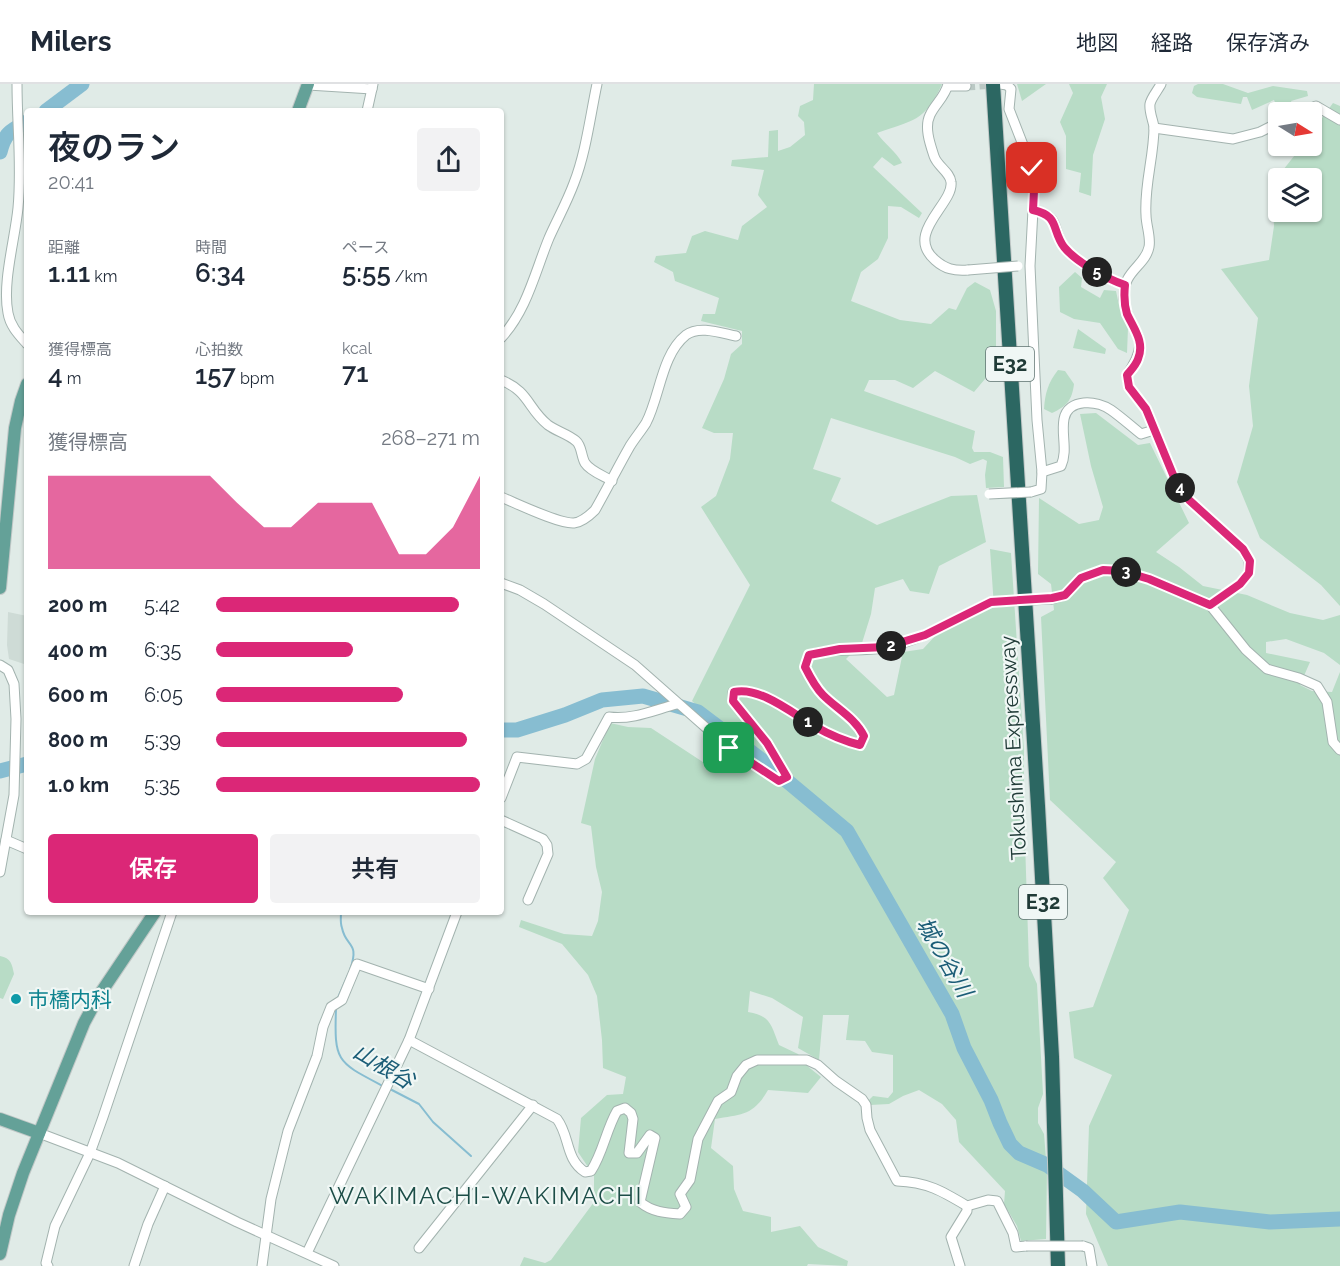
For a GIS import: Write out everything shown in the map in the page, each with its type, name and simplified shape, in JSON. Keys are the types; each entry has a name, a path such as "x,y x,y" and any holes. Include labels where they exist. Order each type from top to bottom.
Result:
{"highway":[{"name":"Tokushima Expressway","path":"993,84 1052,1057 1058,1266"}],"main road":[{"path":"299,108 308,85"},
{"path":"0,588 15,428 24,392"},
{"path":"0,1254 4,1214 76,1041 93,1005 153,915"},
{"path":"0,1119 39,1133"}],"street":[{"path":"17,84 19,190 9,267 8,314 14,330 24,341"},
{"path":"504,334 522,307 574,183 597,84"},
{"path":"989,494 1031,492 1041,489 1042,472 1037,420 1030,266 1034,191 1032,168 1009,109 1011,89 1007,85 1000,84"},
{"path":"1161,84 1150,104 1154,128 1146,192 1150,244 1148,251 1126,278 1125,285 1124,299 1127,312 1137,330 1141,347 1138,360 1127,375 1129,387 1146,409 1176,482 1189,500 1243,549 1250,561 1249,573 1240,584 1210,605"},
{"path":"308,85 372,87 368,108"},
{"path":"966,86 948,85 946,92 930,114 928,134 934,157 938,165 949,175 951,182 950,190 926,232 926,245 930,256 942,266 955,271 1030,266"},
{"path":"1322,110 1340,120"},
{"path":"1154,128 1233,139 1268,128"},
{"path":"1033,210 1045,213 1052,218 1064,247 1077,259 1111,280 1125,285"},
{"path":"504,498 565,522 577,523 595,510 631,444 646,422 665,368 684,336 703,330 735,336"},
{"path":"504,382 522,392 549,426 580,445 586,466 612,481"},
{"path":"1042,472 1061,466 1065,455 1064,421 1067,412 1078,403 1091,403 1109,408 1141,434 1154,430"},
{"path":"504,584 520,590 544,604 635,665 729,748 779,781 787,777 767,743 733,701 734,692 767,697 817,728 860,745 864,736 858,725 823,695 814,683 805,667 809,655 832,650 886,647 925,635 991,602 1065,595 1081,578 1103,570 1122,571 1149,579 1210,605 1246,650 1267,669 1317,686 1327,702 1334,742 1340,750"},
{"path":"0,665 8,670 14,684 16,767 0,872"},
{"path":"504,790 517,757 576,764 586,759 609,717 637,716 677,704"},
{"path":"504,821 543,839 547,844 548,854 528,900"},
{"path":"6,840 24,848"},
{"path":"48,1266 46,1263 55,1226 90,1153 171,915"},
{"path":"307,1253 409,1040 456,915"},
{"path":"262,1266 274,1187 288,1131 317,1056 323,1027 331,1006 342,1000 357,964 429,989"},
{"path":"409,1040 557,1119 563,1127 571,1159 585,1172 591,1171 596,1164 609,1126 617,1111 625,1108 631,1113 633,1119 629,1154 637,1153 650,1135 655,1138 640,1202 655,1211 681,1214 686,1207 680,1194 690,1180 698,1139 718,1101 731,1092 737,1076 746,1065 757,1060 807,1060 818,1065 862,1099 866,1105 870,1130 897,1181 932,1185 967,1206"},
{"path":"419,1248 533,1105"},
{"path":"39,1133 118,1163 334,1266"},
{"path":"134,1266 148,1224 165,1186"},
{"path":"967,1206 978,1201 997,1201 1013,1233 1016,1247 1083,1246 1089,1248 1092,1266"},
{"path":"960,1266 951,1237 967,1211 967,1206"}],"shaded area":[{"path":"8,612 24,615 24,664 9,659"}],"green space":[{"path":"814,84 942,84 930,106 917,118 877,133 902,163 894,166 882,157 873,167 922,213 919,218 901,207 888,206 888,238 878,259 861,272 851,301 900,320 931,324 949,308 956,310 967,288 975,282 990,290 996,311 996,366 974,392 935,371 913,388 895,380 869,380 864,391 975,431 972,448 974,452 990,452 1003,457 1004,487 986,488 987,461 983,459 970,464 955,457 831,418 813,469 841,478 831,501 877,525 951,496 977,495 986,542 939,566 929,594 910,591 903,579 875,588 871,614 862,643 846,659 887,697 894,695 903,652 923,649 936,635 994,607 990,549 1011,553 1024,751 1029,966 1037,984 1043,1094 1038,1108 1038,1123 1044,1134 1047,1171 1046,1239 1021,1241 1017,1226 1004,1204 1005,1191 959,1142 956,1120 942,1104 919,1090 889,1104 870,1105 869,1100 873,1096 888,1098 893,1092 893,1055 872,1052 865,1041 846,1040 849,1015 823,1015 819,1060 798,1048 803,1017 772,998 750,991 748,1012 766,1019 779,1045 798,1054 806,1065 821,1077 808,1093 768,1090 763,1099 752,1109 715,1119 711,1148 733,1166 734,1189 743,1211 771,1217 771,1232 800,1226 818,1247 848,1261 847,1266 808,1264 807,1266 520,1266 524,1257 545,1263 551,1260 594,1202 594,1176 578,1152 581,1118 607,1095 623,1094 626,1077 603,1068 597,996 588,975 562,944 519,927 521,920 564,934 592,936 598,921 602,892 596,867 591,826 581,823 595,759 610,723 651,728 712,768 731,734 692,701 750,585 701,507 716,496 730,459 733,433 714,433 702,428 724,379 731,354 742,344 742,331 701,321 703,314 715,314 719,298 675,281 673,272 654,262 656,256 686,253 692,236 705,231 738,240 742,226 767,207 758,195 764,170 731,166 732,160 768,157 769,131 778,130 778,151 790,147 805,135 804,122 798,116 800,106 813,100"},
{"path":"1017,84 1046,84 1022,101"},
{"path":"1069,84 1107,84 1101,97 1105,119 1093,155 1091,196 1079,192 1081,173 1066,169 1066,136 1060,122 1073,93"},
{"path":"1223,84 1248,93 1273,86 1307,91 1308,96 1291,102 1275,102 1274,100 1252,110 1247,97 1243,97 1241,104 1197,97 1192,93 1194,86"},
{"path":"1333,103 1340,106 1340,606 1321,585 1260,538 1237,482 1253,426 1249,386 1258,318 1221,269 1269,260 1274,222 1322,222 1322,168 1285,168 1294,156 1322,156 1322,118"},
{"path":"1075,272 1082,278 1081,287 1100,298 1104,290 1116,291 1120,310 1128,328 1127,353 1118,349 1100,323 1074,319 1060,312 1059,287"},
{"path":"1078,329 1106,349 1105,354 1073,348"},
{"path":"1058,370 1065,371 1074,384 1068,402 1052,413 1044,409 1045,398 1049,384"},
{"path":"1096,413 1138,445 1150,443 1189,523 1156,552 1203,586 1247,595 1290,613 1323,620 1340,615 1340,665 1324,653 1286,639 1266,642 1266,653 1310,662 1300,685 1312,691 1332,692 1340,672 1340,1266 1108,1266 1086,1214 1089,1126 1112,1075 1074,1058 1069,1012 1093,1007 1129,910 1103,878 1116,862 1050,800 1041,617 1054,610 1051,584 1038,574 1039,498 1079,524 1099,520 1103,507 1091,466 1080,414"},
{"path":"0,956 7,958 13,967 14,974 3,999 0,998"}],"waterway":[{"path":"50,108 82,84"},
{"path":"0,152 9,133 24,124"},
{"name":"城の谷川","path":"504,730 517,730 565,715 602,700 643,696 698,712 768,765 847,831 952,1014 964,1048 991,1100 1010,1144 1019,1153 1047,1165 1083,1191 1116,1222 1180,1212 1270,1222 1340,1219"},
{"name":"城の谷川","path":"0,771 24,765"},
{"name":"山根谷","path":"341,915 344,934 354,954 350,970"},
{"name":"山根谷","path":"337,1000 348,975"},
{"name":"山根谷","path":"336,1009 336,1040 342,1058 347,1065 383,1086"},
{"name":"山根谷","path":"388,1088 419,1104 433,1122 471,1156"}],"tunnel":[{"path":"966,86 996,84"}],"place":[{"name":"市橋内科","path":"16,999"}],"district":[{"name":"WAKIMACHI-WAKIMACHI","path":"486,1195"}],"route":[{"path":"729,748 779,781 787,777 767,743 733,701 734,692 739,691 767,697 817,728 860,745 864,736 858,725 823,695 814,683 805,667 809,655 840,649 886,647 925,635 991,602 1065,595 1081,578 1103,570 1122,571 1149,579 1210,605 1240,584 1249,573 1250,561 1243,549 1189,500 1176,482 1146,409 1129,387 1127,375 1138,360 1141,347 1137,330 1127,312 1124,299 1125,285 1111,280 1077,259 1064,247 1052,218 1045,213 1033,210 1032,168"}]}
